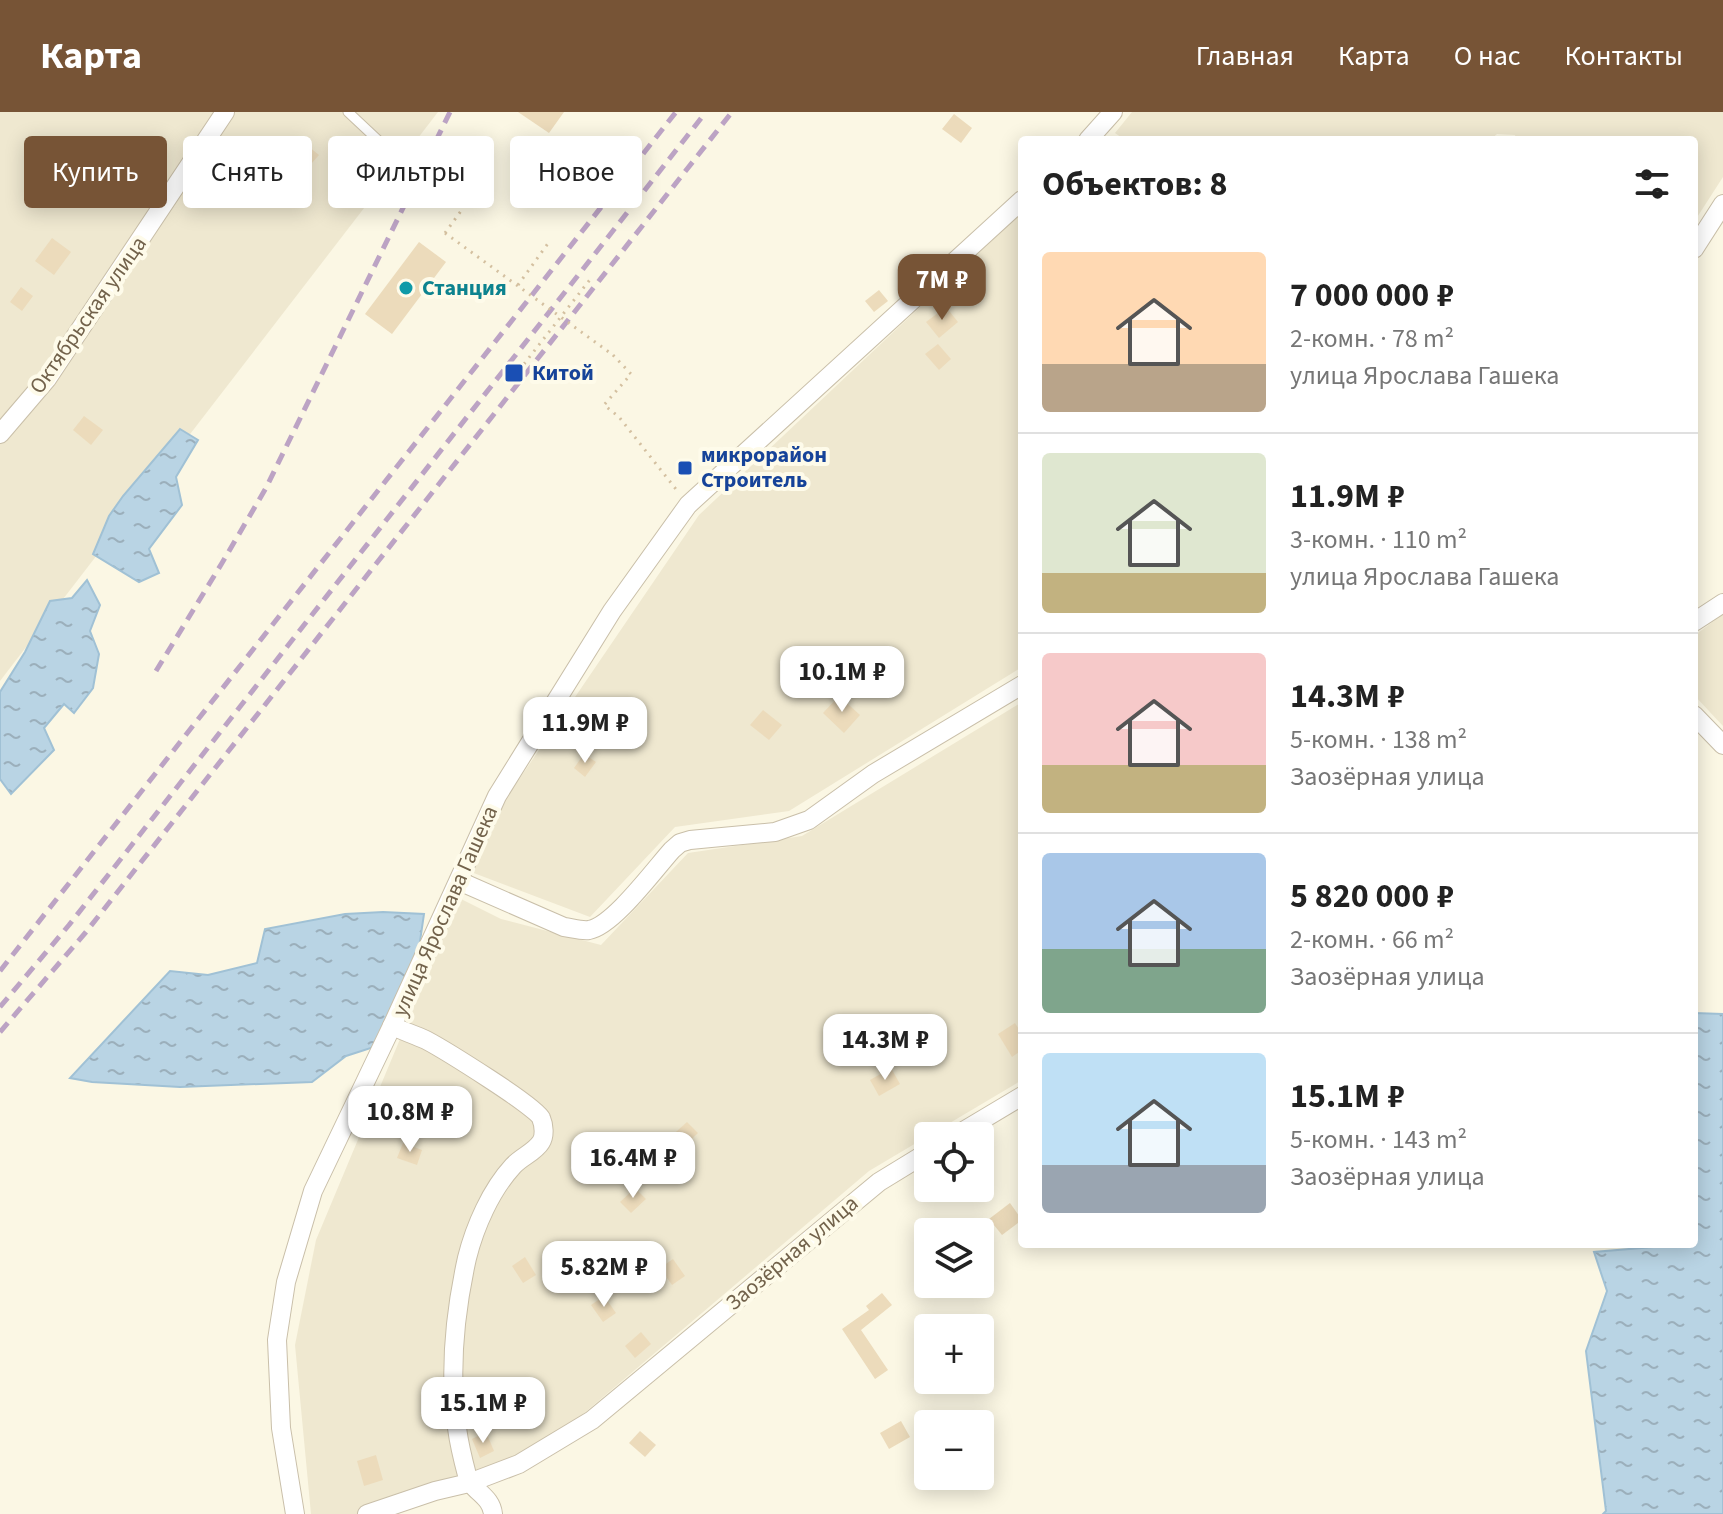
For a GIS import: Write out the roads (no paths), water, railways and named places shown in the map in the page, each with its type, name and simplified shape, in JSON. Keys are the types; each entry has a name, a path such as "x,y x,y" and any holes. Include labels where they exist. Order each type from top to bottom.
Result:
{"street":[{"name":"Октябрьская улица","path":"0,434 47,379 225,112"},
{"path":"1095,136 1113,112"},
{"name":"улица Ярослава Гашека","path":"295,1514 281,1428 277,1340 286,1282 313,1191 497,796 612,611 688,505 1018,204"},
{"path":"1698,243 1723,204"},
{"path":"1698,619 1723,603"},
{"path":"459,881 564,927 579,930 599,927 612,917 680,843 775,832 809,820 873,774 1018,687"},
{"path":"1698,719 1723,745"},
{"path":"392,1026 426,1040 541,1115 541,1143 513,1166 491,1197 476,1230 458,1307 454,1363 457,1428 469,1483 490,1502 493,1514"},
{"path":"978,1122 1018,1098"},
{"name":"Заозёрная улица","path":"367,1514 469,1483 519,1464 592,1420 879,1182 914,1161"}],"lane":[{"path":"348,112 374,136"}],"water":[{"path":"180,429 198,440 176,477 182,505 149,549 159,573 139,582 93,554 109,516"},
{"path":"87,580 100,605 90,631 99,654 93,688 74,713 64,704 44,728 54,750 11,794 0,779 0,692 25,652 50,601 72,598"},
{"path":"345,914 424,914 418,955 374,1047 346,1056 312,1082 180,1087 70,1078 170,971 208,975 257,963 265,929"},
{"path":"1698,1013 1723,1014 1723,1514 1603,1514 1606,1511 1586,1351 1607,1291 1594,1252 1698,1248"}],"railway":[{"path":"156,671 266,488 450,112"},
{"path":"0,971 676,112"},
{"path":"0,1007 69,925 706,112"},
{"path":"0,1032 86,932 732,112"}],"place":[{"name":"Станция","path":"406,288"},
{"name":"Китой","path":"514,373"},
{"name":"микрорайон Строитель","path":"685,468"}]}
